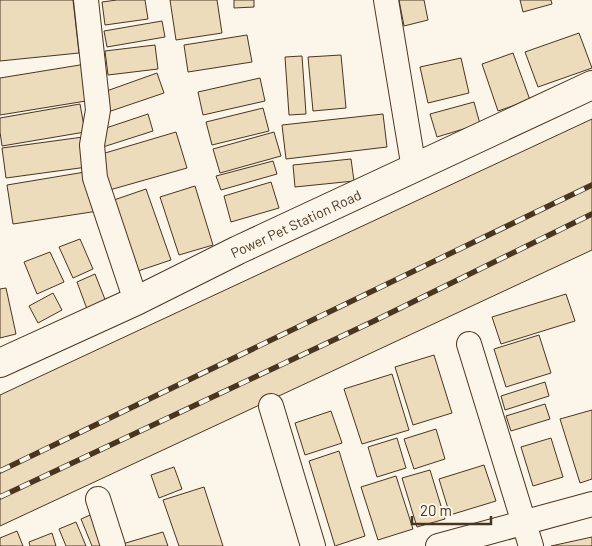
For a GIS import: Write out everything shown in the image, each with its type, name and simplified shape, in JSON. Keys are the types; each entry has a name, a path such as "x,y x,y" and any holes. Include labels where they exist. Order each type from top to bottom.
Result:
{"street":[{"path":"86,0 98,110 92,145 96,178 136,301"},
{"path":"386,0 414,169"},
{"name":"Power Pet Station Road","path":"0,363 136,301 238,250 592,85"},
{"path":"469,344 531,546"},
{"path":"271,406 313,546"},
{"path":"98,499 113,546"},
{"path":"438,546 592,504"}],"building":[{"path":"0,0 73,0 79,53 0,61"},
{"path":"145,0 148,19 105,25 102,2"},
{"path":"170,0 217,0 222,33 176,40"},
{"path":"234,0 254,0 254,7 234,8"},
{"path":"399,0 424,0 428,20 404,26"},
{"path":"520,0 551,0 552,4 523,12"},
{"path":"162,21 165,37 107,47 104,31"},
{"path":"579,33 592,68 538,87 525,52"},
{"path":"247,35 252,62 188,72 184,45"},
{"path":"155,45 158,69 108,75 105,51"},
{"path":"513,53 530,100 498,111 482,64"},
{"path":"341,55 346,108 313,111 308,57"},
{"path":"302,56 306,114 289,115 285,57"},
{"path":"461,58 469,93 428,103 420,67"},
{"path":"86,64 92,100 0,115 0,78"},
{"path":"157,73 164,93 108,112 101,93"},
{"path":"260,78 265,101 203,115 198,92"},
{"path":"474,102 480,124 437,137 430,114"},
{"path":"80,104 85,132 2,146 0,118"},
{"path":"263,108 269,131 212,145 206,122"},
{"path":"148,114 153,131 103,147 97,131"},
{"path":"383,114 387,147 286,159 282,125"},
{"path":"592,119 592,250 0,526 0,395"},
{"path":"176,132 187,168 106,191 95,156"},
{"path":"274,132 281,156 220,173 213,149"},
{"path":"83,137 87,167 6,178 2,148"},
{"path":"351,159 354,181 295,187 293,165"},
{"path":"273,161 277,174 221,190 216,176"},
{"path":"91,171 98,211 13,224 7,185"},
{"path":"271,182 279,208 231,222 224,196"},
{"path":"195,186 213,245 179,255 160,197"},
{"path":"146,189 171,260 135,272 111,201"},
{"path":"80,239 93,269 73,278 59,247"},
{"path":"50,252 64,282 37,294 24,262"},
{"path":"95,274 106,302 87,309 77,282"},
{"path":"6,288 16,334 0,338 0,289"},
{"path":"53,293 62,310 38,323 29,306"},
{"path":"566,294 575,321 501,344 492,317"},
{"path":"539,335 551,373 506,387 494,349"},
{"path":"434,355 452,413 413,425 395,367"},
{"path":"392,374 409,430 362,444 344,389"},
{"path":"545,382 549,396 505,410 501,396"},
{"path":"545,404 550,419 511,431 506,416"},
{"path":"592,410 592,479 580,483 560,419"},
{"path":"331,411 342,443 305,455 295,423"},
{"path":"436,429 445,459 414,469 404,439"},
{"path":"397,438 406,468 377,477 368,447"},
{"path":"551,438 563,477 533,486 521,447"},
{"path":"339,451 365,536 335,546 309,461"},
{"path":"484,465 496,501 450,515 439,479"},
{"path":"174,467 182,489 159,498 151,475"},
{"path":"430,470 445,519 417,527 402,478"},
{"path":"396,476 413,529 378,540 361,487"},
{"path":"204,487 223,546 179,546 163,500"},
{"path":"95,513 108,546 92,546 81,519"},
{"path":"76,522 86,546 66,546 59,529"},
{"path":"17,531 23,546 0,546 0,538"},
{"path":"163,532 168,546 119,546 119,545"},
{"path":"52,533 56,546 30,546 29,542"},
{"path":"592,537 592,546 551,546"}],"railway":[{"path":"0,471 592,185"},
{"path":"0,497 374,321 592,214"}]}
